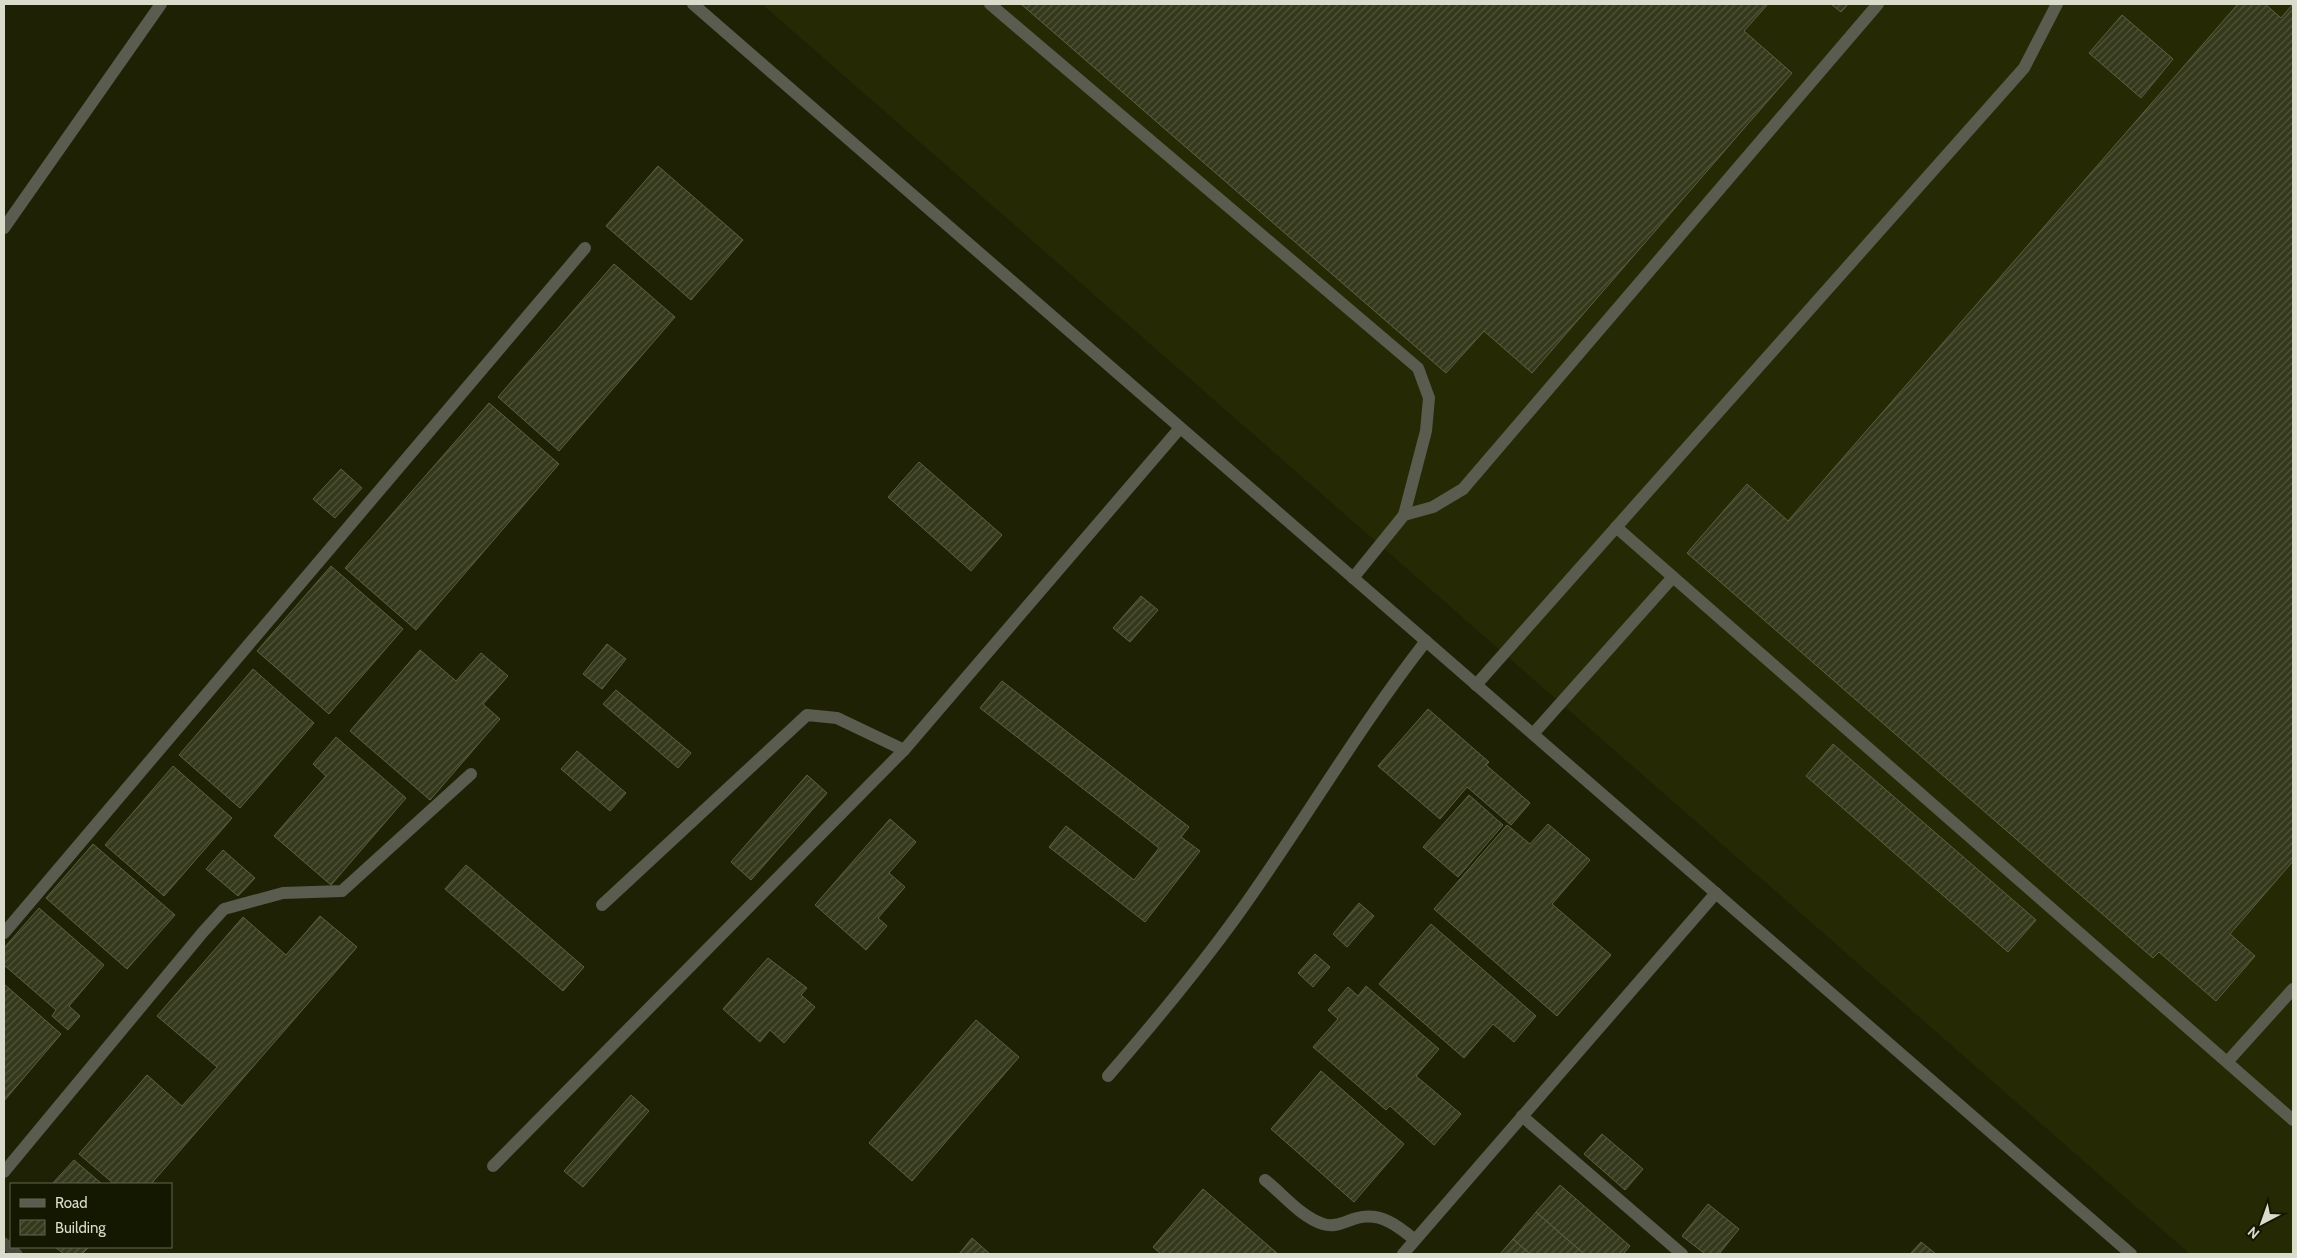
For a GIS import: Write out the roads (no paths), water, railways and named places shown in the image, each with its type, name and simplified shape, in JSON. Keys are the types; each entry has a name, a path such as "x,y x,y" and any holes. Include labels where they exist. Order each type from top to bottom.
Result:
{"street":[{"path":"4,228 161,4"},
{"path":"693,4 2131,1254"},
{"path":"990,4 1418,368 1429,398 1426,431 1404,515 1353,578"},
{"path":"1404,515 1433,507 1463,489 1878,4"},
{"path":"1476,685 2024,68 2057,4"},
{"path":"4,933 585,248"},
{"path":"493,1166 904,750 1180,428"},
{"path":"1616,526 2293,1120"},
{"path":"1533,734 1673,576"},
{"path":"1108,1076 1173,1002 1239,913 1388,690 1426,641"},
{"path":"602,905 807,715 837,718 904,750"},
{"path":"4,1172 224,909 283,893 342,891 471,774"},
{"path":"1403,1254 1716,893"},
{"path":"2228,1061 2293,988"},
{"path":"1522,1116 1682,1254"},
{"path":"1266,1180 1311,1219 1324,1225 1335,1226 1357,1218 1373,1216 1395,1224 1416,1240"}],"waterway":[{"path":"4,1243 17,1254"}]}
